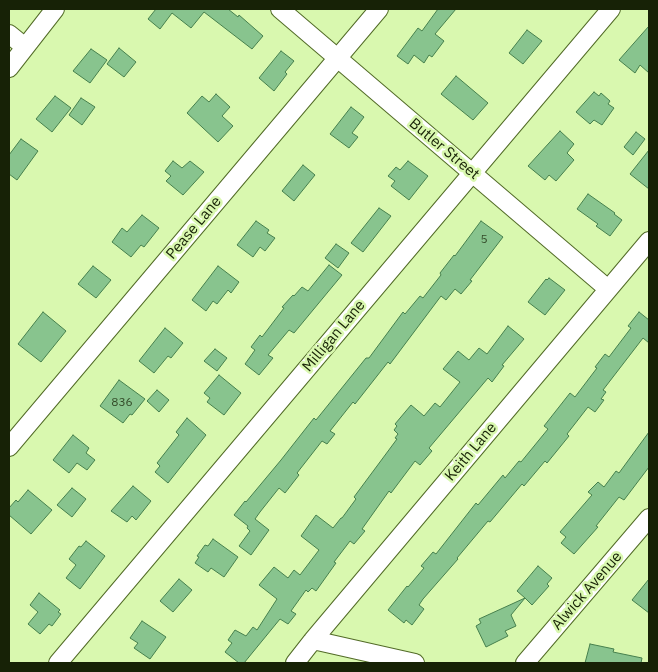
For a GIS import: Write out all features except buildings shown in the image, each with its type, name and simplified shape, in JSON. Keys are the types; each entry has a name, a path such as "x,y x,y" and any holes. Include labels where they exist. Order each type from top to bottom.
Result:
{"street":[{"path":"9,68 55,9"},
{"name":"Butler Street","path":"280,9 608,289"},
{"name":"Pease Lane","path":"9,447 379,9"},
{"name":"Milligan Lane","path":"58,663 611,9"},
{"path":"9,34 25,47"},
{"name":"Keith Lane","path":"295,663 649,241"},
{"name":"Alwick Avenue","path":"525,663 642,536 649,518"},
{"path":"313,640 415,663"}]}
